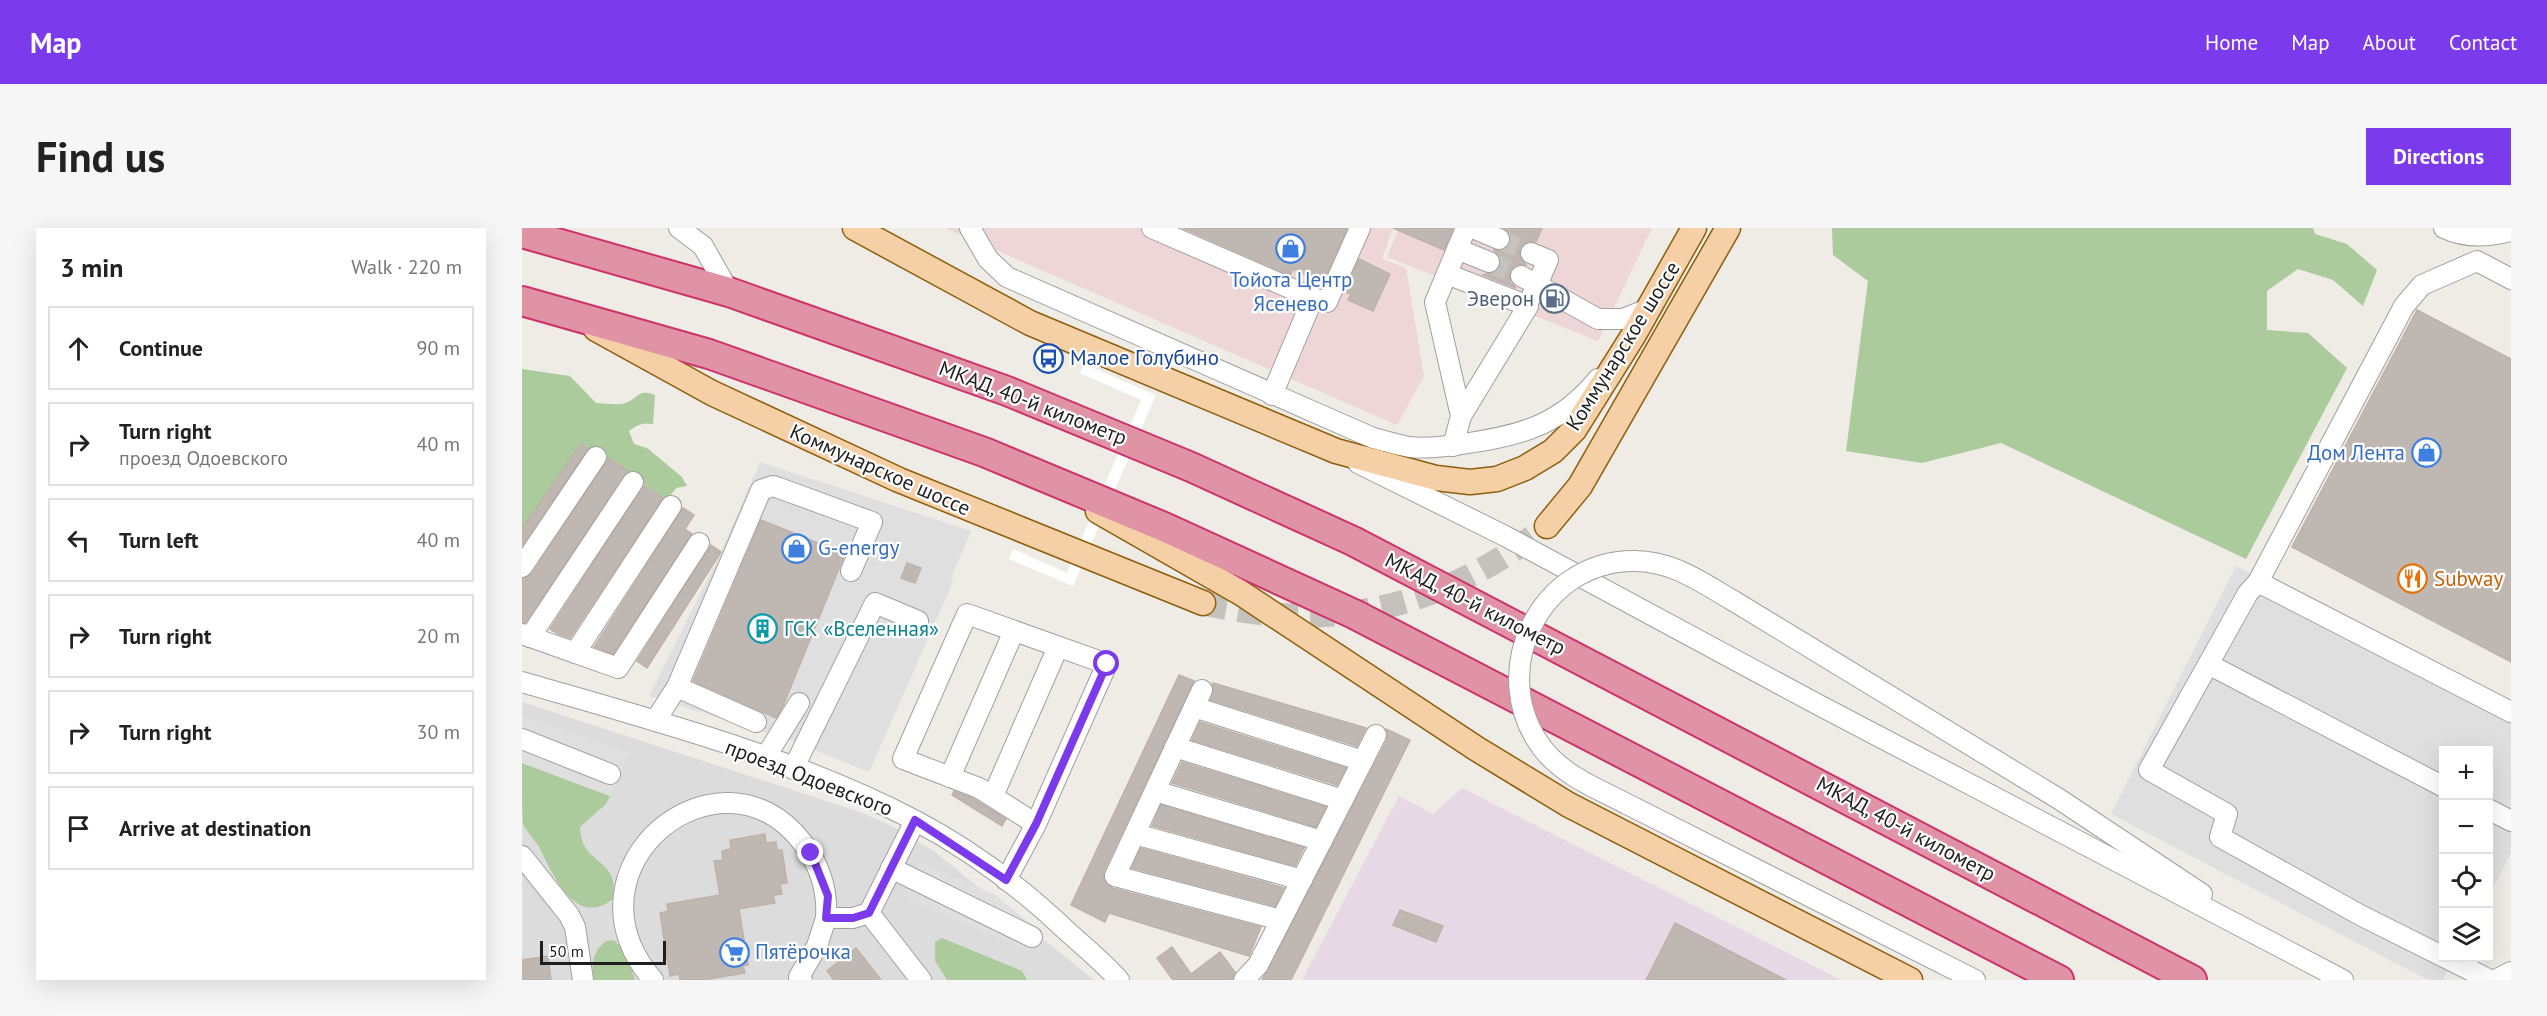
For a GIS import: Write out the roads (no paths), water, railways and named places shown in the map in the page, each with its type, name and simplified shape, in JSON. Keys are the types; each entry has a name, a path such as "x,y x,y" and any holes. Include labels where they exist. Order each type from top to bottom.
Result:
{"highway":[{"name":"МКАД, 40-й километр","path":"541,233 729,291 1007,391 1191,467 1353,541 2192,980"},
{"path":"522,301 709,354 1014,465 1164,526 1354,614 2059,980"}],"main road":[{"name":"Коммунарское шоссе","path":"855,228 1030,323 1336,451 1436,478 1470,482 1497,479 1525,468 1553,451 1574,430 1633,336 1694,228"},
{"name":"Коммунарское шоссе","path":"1547,526 1580,486 1728,228"},
{"name":"Коммунарское шоссе","path":"568,314 712,393 899,480 1203,603"},
{"path":"1014,465 1241,593 1477,749 1569,805 1910,980"}],"street":[{"path":"679,228 703,246 729,291"},
{"path":"970,228 988,259 1006,277 1373,438 1410,447 1453,446 1522,433 1560,415 1590,388 1633,336"},
{"path":"1152,228 1327,302 1360,228"},
{"path":"1461,416 1435,302 1466,228"},
{"path":"1473,228 1499,239"},
{"path":"2444,228 2464,234 2484,236 2511,231"},
{"path":"1457,249 1489,262"},
{"path":"1453,446 1461,416 1528,306 1529,280 1548,260 1531,253"},
{"path":"2490,980 2362,916 2220,837 2227,814 2148,770 2210,665 2248,593 2258,582 2410,299 2422,285 2477,261 2511,279"},
{"path":"1447,274 1528,306"},
{"path":"1529,280 1598,319 1623,319 1648,309"},
{"path":"1272,395 1313,298"},
{"path":"1336,451 1393,482 1505,536 2343,980"},
{"path":"522,567 596,458"},
{"path":"633,482 526,636 618,668 699,543"},
{"path":"655,721 677,687 761,490 773,486 872,522 851,570"},
{"path":"575,652 671,506"},
{"path":"1975,980 1575,777 1558,765 1533,734 1520,696 1518,676 1523,646 1534,618 1546,602 1577,576 1615,562 1656,563 1684,573 2059,799 2292,953"},
{"path":"2258,582 2511,712"},
{"path":"793,769 875,603 918,621"},
{"path":"1006,880 1036,824 1107,664 967,614 903,759 993,796 1036,824"},
{"path":"950,777 1014,631"},
{"path":"993,796 1058,647"},
{"path":"2210,665 2439,784"},
{"name":"проезд Одоевского","path":"522,682 655,721 765,758 915,820 1006,880 1039,905 1119,980"},
{"path":"677,687 756,722"},
{"path":"1281,920 1115,876 1198,698 1363,761"},
{"path":"765,758 798,703"},
{"path":"1244,980 1258,965 1376,735"},
{"path":"522,739 610,774"},
{"path":"1175,747 1343,800"},
{"path":"1155,791 1322,841"},
{"path":"653,980 630,945 623,919 623,891 634,861 648,839 666,822 687,811 722,804 748,805 778,819 794,832 811,853 828,896 826,918 817,946 799,979"},
{"path":"2493,812 2511,821"},
{"path":"826,918 853,918 869,913 915,820"},
{"path":"1135,834 1302,880"},
{"path":"522,856 569,915 575,927 583,980"},
{"path":"891,868 1032,937"},
{"path":"869,913 921,980"},
{"path":"2495,980 2511,972"}],"tunnel":[{"path":"1499,239 1531,253"},
{"path":"1489,262 1521,276"},
{"path":"1203,603 1251,612 1297,616 1341,614 1384,607 1426,595 1467,577 1507,554 1547,526"}],"place":[{"name":"Тойота Центр Ясенево","path":"1291,249"},
{"name":"Эверон","path":"1555,299"},
{"name":"Малое Голубино","path":"1049,358"},
{"name":"Дом Лента","path":"2426,453"},
{"name":"G-energy","path":"797,548"},
{"name":"Subway","path":"2413,579"},
{"name":"ГСК «Вселенная»","path":"763,629"},
{"name":"Пятёрочка","path":"734,952"}]}
